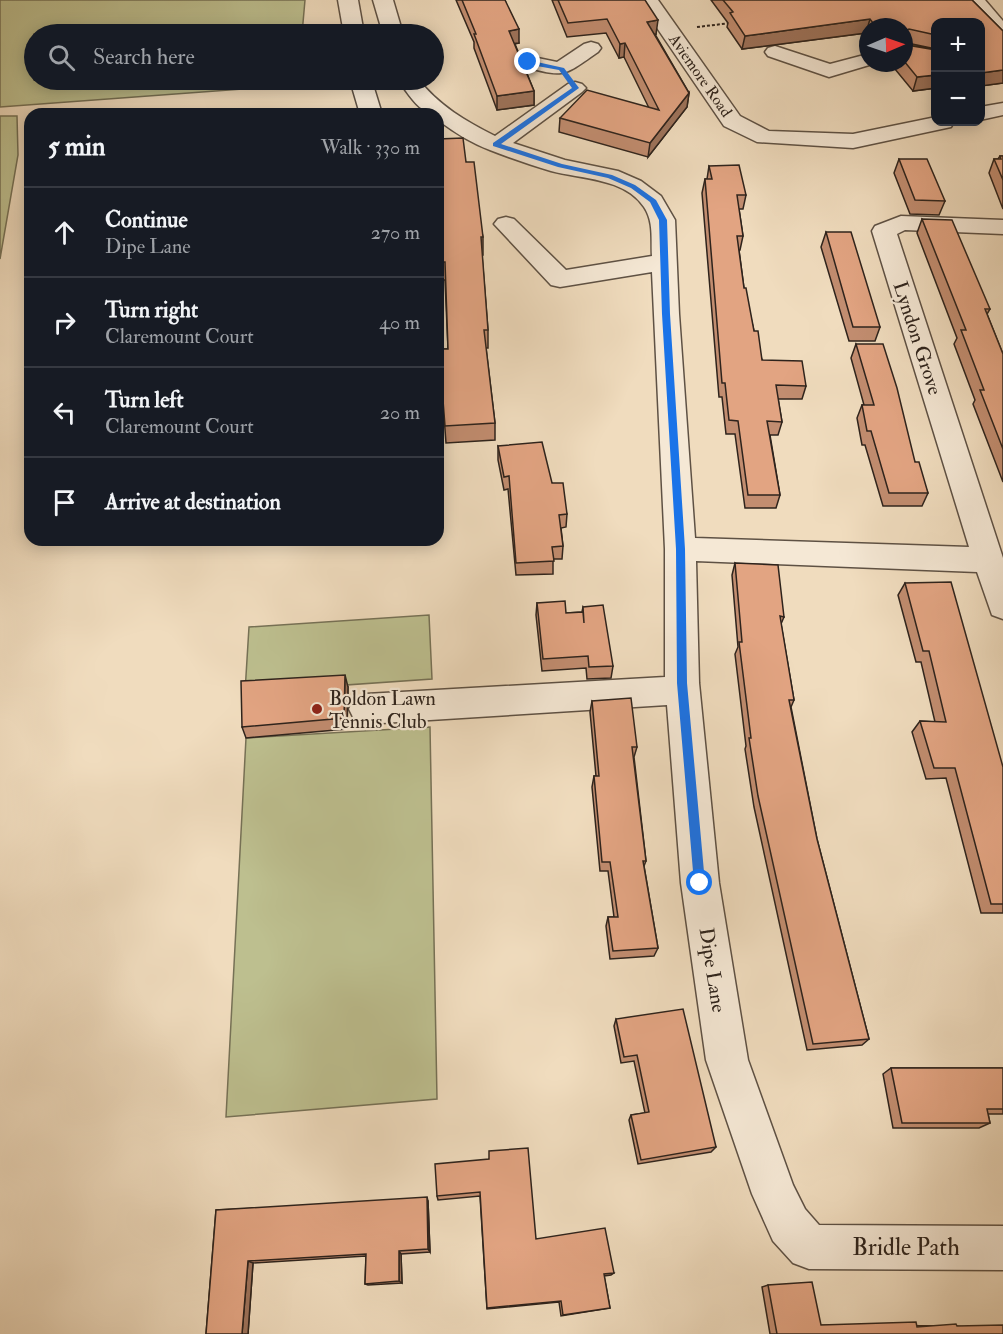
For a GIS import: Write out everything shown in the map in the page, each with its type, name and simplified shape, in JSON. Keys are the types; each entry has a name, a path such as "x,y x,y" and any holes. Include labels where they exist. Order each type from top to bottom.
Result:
{"street":[{"path":"348,0 352,24"},
{"path":"383,0 390,24"},
{"name":"Aviemore Road","path":"648,0 732,121 765,137 853,141 931,125"},
{"path":"978,5 1003,7"},
{"path":"978,5 999,41"},
{"path":"561,69 591,48"},
{"path":"775,52 829,71 859,63"},
{"path":"496,145 586,91 561,69 528,62"},
{"path":"364,90 369,108"},
{"name":"Dipe Lane","path":"416,90 434,108"},
{"path":"985,113 1003,109"},
{"name":"Dipe Lane","path":"444,115 466,130 496,145 560,166 610,177 633,186 653,201 663,220 666,314 681,549 682,690 700,883 727,1060 774,1194 789,1225 809,1247"},
{"name":"Lyndon Grove","path":"1003,227 901,223 884,231 1003,606"},
{"path":"506,224 560,279 665,262"},
{"path":"681,549 988,560"},
{"path":"366,709 682,690"},
{"name":"Bridle Path","path":"809,1247 1003,1248"}],"path":[{"path":"670,31 753,20 775,52"}],"green space":[{"path":"0,0 305,0 303,24 24,24 24,90 230,90 0,107"},
{"path":"0,116 17,116 18,155 0,259"},
{"path":"429,615 432,679 245,692 249,627"},
{"path":"430,727 437,1099 226,1117 246,738"}],"building":[{"path":"462,0 505,0 519,29 509,31 534,91 497,96"},
{"path":"558,0 645,0 658,20 647,22 689,93 650,143 560,118 587,90 659,110 625,43 620,44 607,19 568,23"},
{"path":"723,0 972,0 1003,31 1003,70 985,72 985,18 931,18 931,34 913,30 913,18 859,18 859,20 745,36 730,13 733,12"},
{"path":"913,46 931,49 931,76 917,77 913,72"},
{"path":"463,138 466,162 474,162 483,237 481,237 488,330 484,330 495,423 445,426 444,349 448,349 444,262 444,139"},
{"path":"1000,156 1003,156 1003,180 994,159 1001,159"},
{"path":"899,159 927,159 945,201 915,200"},
{"path":"739,165 746,195 737,195 743,236 737,236 744,288 746,288 754,331 758,331 762,360 802,361 806,386 776,385 782,422 767,421 780,495 748,495 738,421 729,420 725,383 722,383 705,179 712,179 709,166"},
{"path":"922,219 952,220 990,309 985,309 1003,354 1003,449 980,390 984,390 961,330 966,330"},
{"path":"826,232 851,232 880,327 853,327"},
{"path":"856,344 883,344 897,388 915,462 919,462 928,493 889,493 871,431 867,431 862,405 874,405"},
{"path":"542,442 552,483 563,483 567,514 559,515 563,546 552,547 554,561 516,563 509,476 504,477 498,446"},
{"path":"735,563 778,565 784,617 780,616 794,700 789,700 817,839 869,1039 813,1044 758,796 749,738 751,738 739,642 742,642"},
{"path":"951,582 1003,767 1003,904 991,904 955,768 934,768 920,721 946,722 929,651 923,651 905,583"},
{"path":"565,601 566,613 583,612 584,623 583,607 603,605 613,666 589,667 588,656 543,659 537,603"},
{"path":"345,675 344,718 242,727 241,681"},
{"path":"631,698 637,747 632,747 646,861 643,861 658,948 613,951 608,917 618,917 610,862 602,862 594,776 599,776 592,701"},
{"path":"683,1009 716,1147 641,1160 631,1115 649,1112 637,1055 624,1057 616,1019"},
{"path":"891,1068 1003,1068 1003,1109 987,1109 990,1123 902,1123"},
{"path":"528,1148 536,1239 605,1228 614,1273 604,1274 610,1308 563,1315 561,1301 487,1308 480,1192 437,1196 435,1164 489,1159 489,1151"},
{"path":"427,1197 428,1249 399,1251 399,1281 365,1284 366,1254 248,1261 242,1334 206,1334 216,1210"},
{"path":"812,1282 821,1325 916,1322 917,1327 956,1324 957,1326 1003,1325 1003,1334 777,1334 768,1285"}],"place":[{"name":"Boldon Lawn Tennis Club","path":"317,709"}],"route":[{"path":"528,62 561,69 576,88 496,145 560,166 610,177 633,186 653,201 663,220 666,314 681,549 682,683 700,883"}]}
